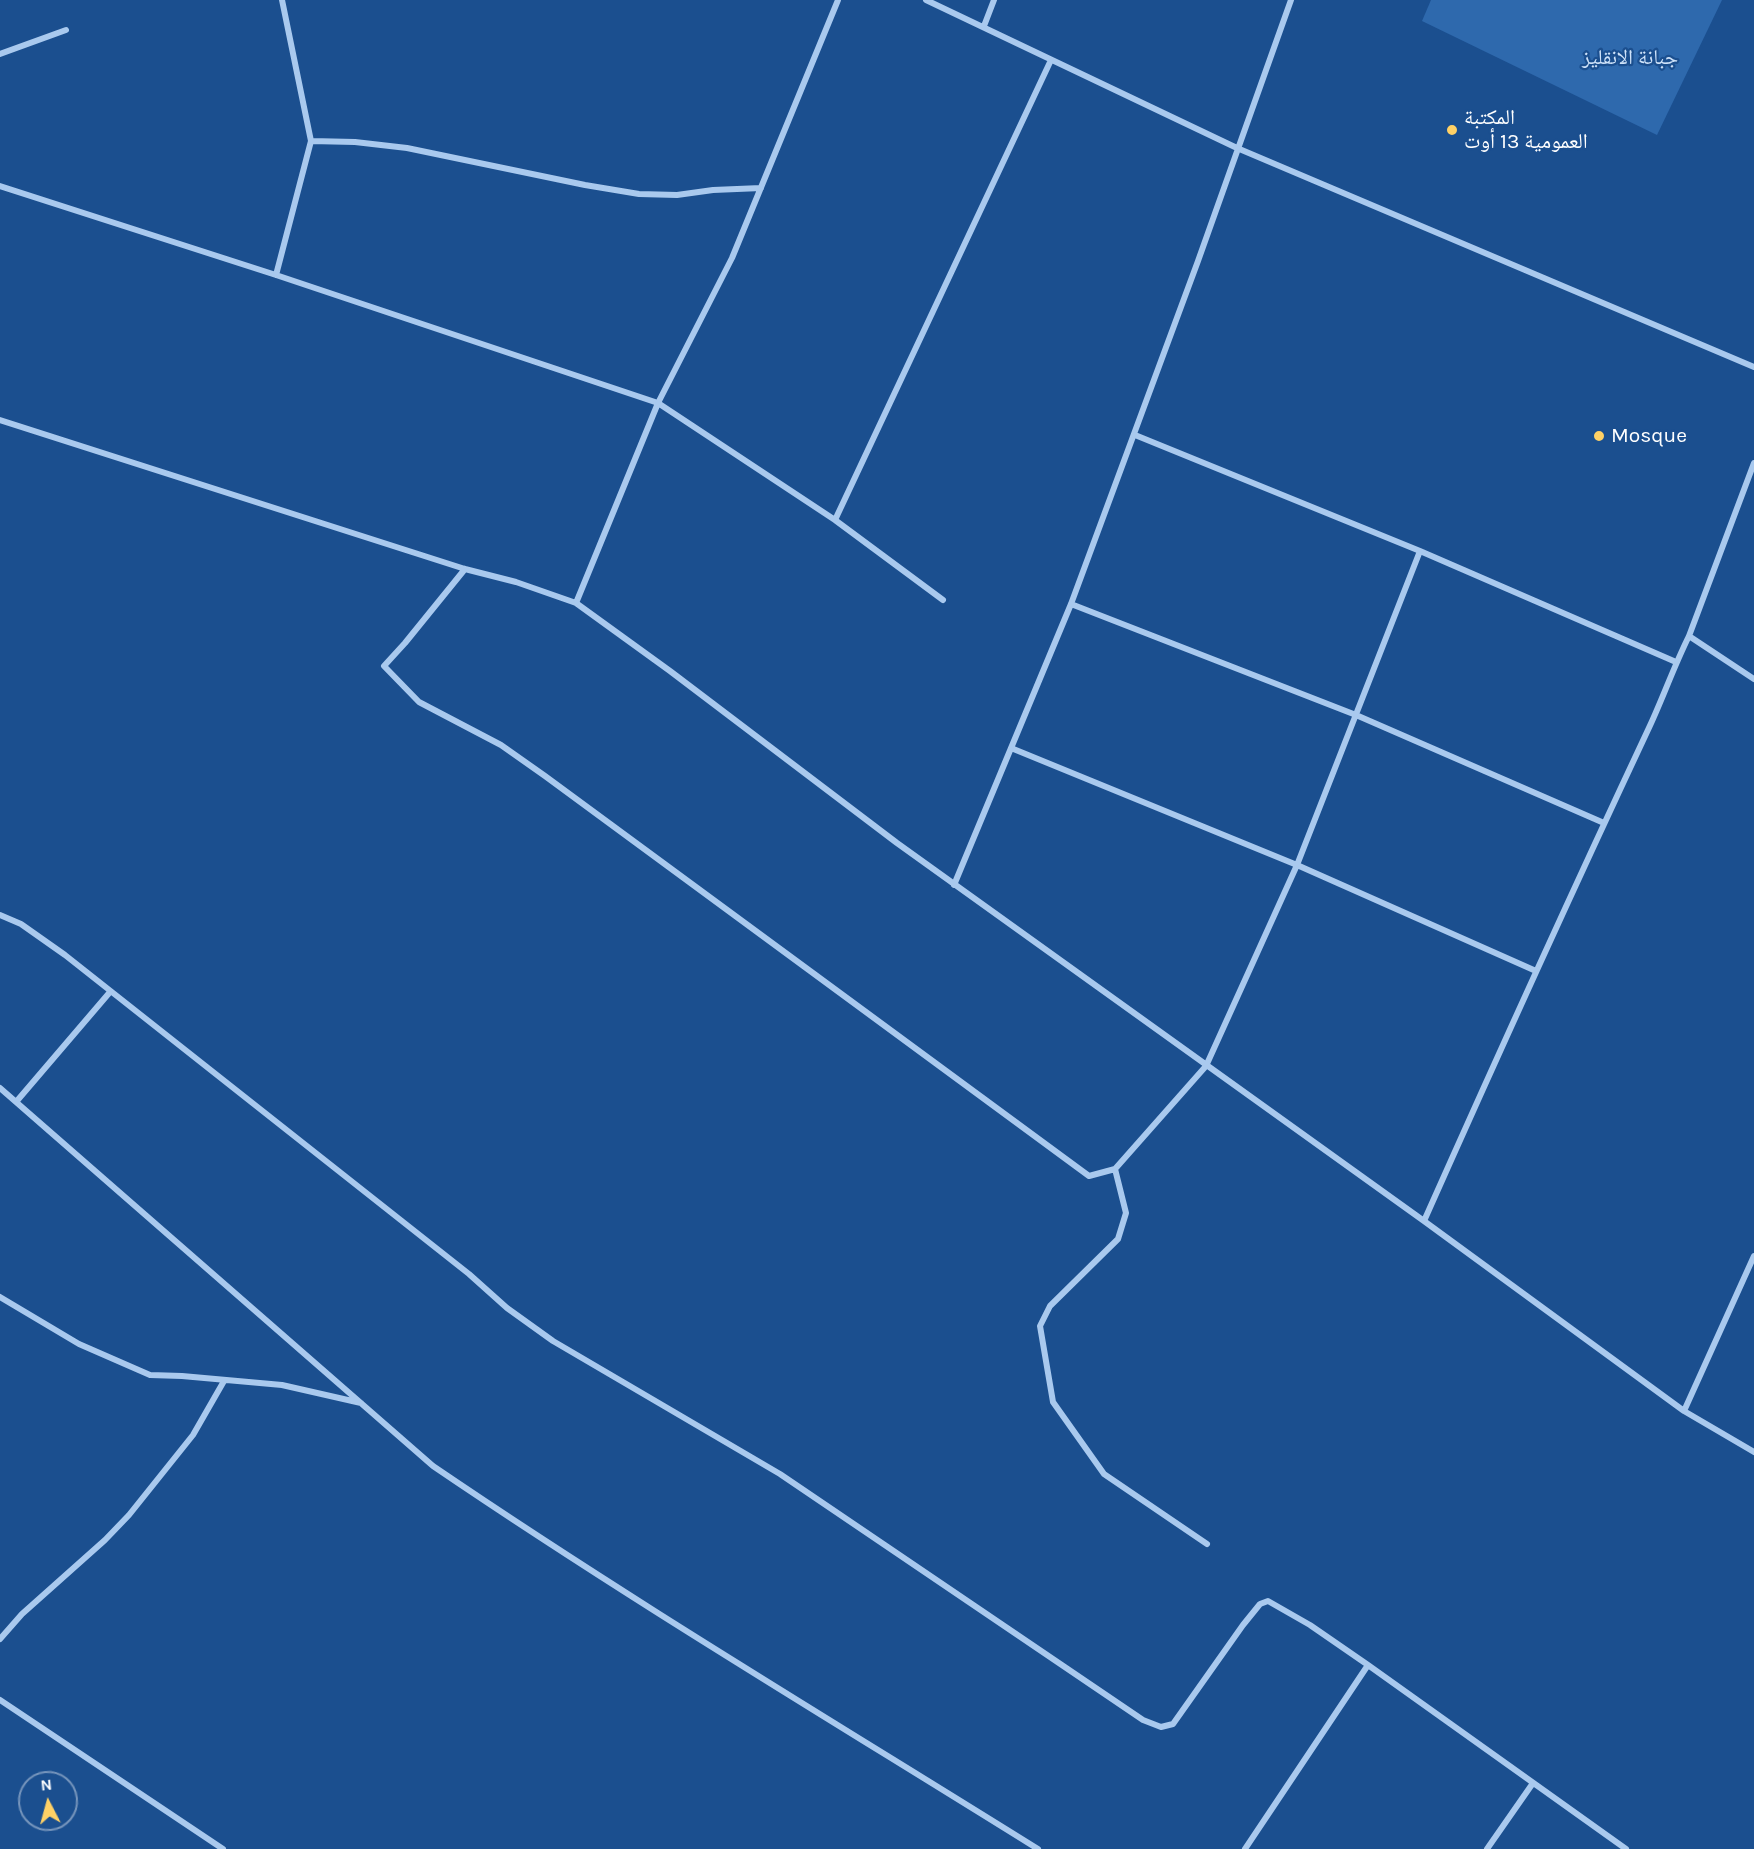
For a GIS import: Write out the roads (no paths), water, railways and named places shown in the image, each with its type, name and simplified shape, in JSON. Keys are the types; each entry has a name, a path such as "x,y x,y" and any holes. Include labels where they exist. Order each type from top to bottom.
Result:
{"street":[{"path":"276,275 311,141 282,0"},
{"path":"576,603 658,403 732,258 838,0"},
{"path":"926,0 1237,148 1754,367"},
{"path":"984,26 994,0"},
{"path":"954,885 1071,604 1135,435 1291,0"},
{"path":"0,54 66,30"},
{"path":"835,520 1051,60"},
{"path":"311,141 355,142 407,148 639,194 677,195 712,190 761,188"},
{"path":"0,186 276,275 658,403 835,520 943,600"},
{"path":"0,420 465,569 516,582 576,603 954,885 1424,1221 1684,1411 1754,1452"},
{"path":"1135,435 1420,551 1676,662"},
{"path":"1424,1221 1536,971 1651,725 1689,636 1754,463"},
{"path":"465,569 384,666 419,702 501,745 1089,1176 1115,1169 1206,1066 1297,865 1420,551"},
{"path":"1071,604 1356,715 1604,823"},
{"path":"1689,636 1754,679"},
{"path":"1011,748 1297,865 1536,971"},
{"path":"0,915 21,924 65,955 470,1274 507,1308 553,1341 780,1474 1143,1720 1161,1727 1173,1724 1243,1625 1260,1604 1268,1601 1310,1625 1368,1665 1626,1849"},
{"path":"16,1102 110,992"},
{"path":"0,1088 433,1466 628,1594 1038,1849"},
{"path":"1115,1169 1126,1213 1118,1239 1050,1306 1040,1326 1053,1402 1104,1474 1207,1544"},
{"path":"1684,1411 1754,1256"},
{"path":"0,1297 78,1344 150,1375 282,1385 362,1404"},
{"path":"0,1640 22,1614 105,1540 129,1515 193,1435 224,1381"},
{"path":"1245,1849 1368,1665"},
{"path":"0,1700 223,1849"},
{"path":"1487,1849 1533,1783"}],"place":[{"name":"المكتبة العمومية 13 أوت","path":"1452,130"},
{"name":"Mosque","path":"1599,436"}],"park label":[{"name":"جبانة الانقليز","path":"1630,58"}]}
